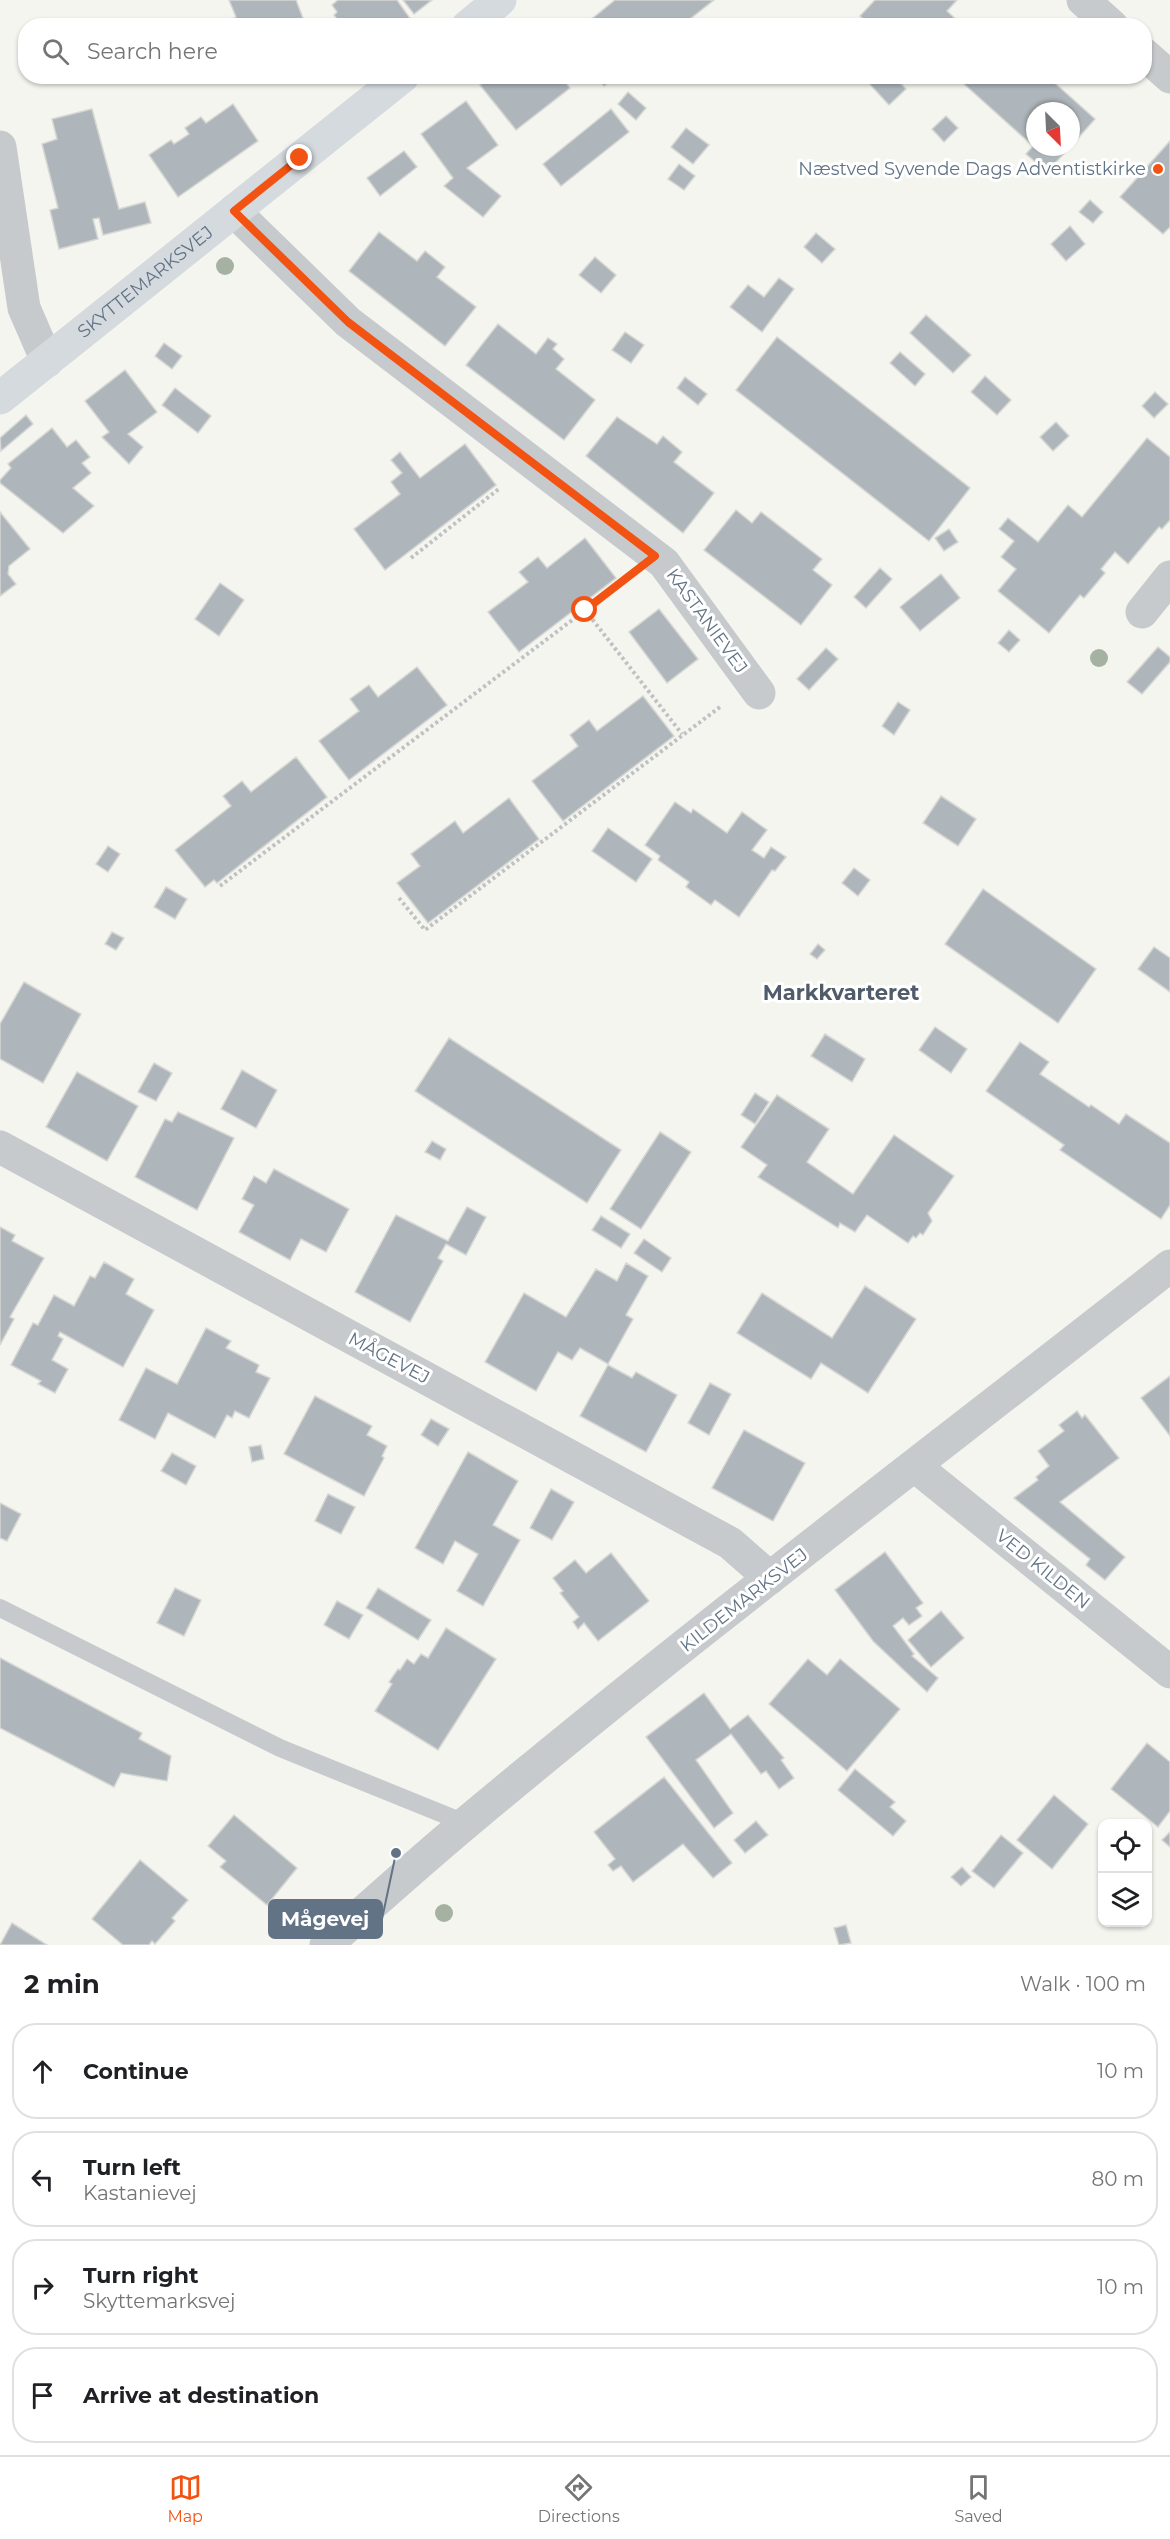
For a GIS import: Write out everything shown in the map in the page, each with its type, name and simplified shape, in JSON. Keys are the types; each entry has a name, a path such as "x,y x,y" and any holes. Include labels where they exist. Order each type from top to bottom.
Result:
{"street":[{"path":"478,18 500,0"},
{"path":"1083,0 1103,18"},
{"path":"1152,61 1170,77"},
{"name":"SKYTTEMARKSVEJ","path":"0,398 394,84"},
{"path":"0,147 24,308 47,361"},
{"name":"KASTANIEVEJ","path":"234,211 348,322 664,563 755,687"},
{"path":"1142,612 1170,577"},
{"name":"MÅGEVEJ","path":"0,1147 730,1543 770,1578"},
{"name":"KILDEMARKSVEJ","path":"326,1945 465,1823 770,1578 916,1467 1170,1266"},
{"name":"VED KILDEN","path":"916,1467 1170,1672"}],"lane":[{"path":"0,1608 280,1748 465,1823"}],"path":[{"path":"411,558 532,463"},
{"path":"220,886 655,556"},
{"path":"585,610 682,734"},
{"path":"399,898 425,930 682,734 755,687"}],"building":[{"path":"229,0 296,0 303,18 234,18 236,17"},
{"path":"338,0 397,0 410,18 336,18 334,15 337,12 332,5"},
{"path":"403,0 432,0 414,14"},
{"path":"615,0 714,0 691,18 593,18"},
{"path":"875,0 957,0 947,11 954,18 862,18 860,16"},
{"path":"567,84 570,88 516,130 480,85"},
{"path":"870,84 901,84 906,89 889,105"},
{"path":"964,84 1056,84 1076,102 1026,102 1026,140"},
{"path":"628,92 646,108 636,120 618,104"},
{"path":"466,101 498,145 467,168 501,196 483,217 444,186 453,178 421,134"},
{"path":"233,104 258,141 178,197 149,155 171,140 174,144 189,134 185,128 201,117 206,123"},
{"path":"1080,106 1095,119 1080,136"},
{"path":"92,109 119,209 145,202 151,223 103,235 99,218 93,219 98,239 59,249 50,210 58,208 42,144 57,139 52,119"},
{"path":"611,109 629,132 561,186 543,164"},
{"path":"946,116 958,128 944,142 932,129"},
{"path":"686,128 709,145 693,164 671,147"},
{"name":"Næstved Syvende Dags Adventistkirke","path":"1170,141 1170,227 1163,234 1120,197"},
{"path":"404,151 417,167 380,196 367,178"},
{"path":"1028,156 1062,156 1047,172"},
{"path":"679,164 695,176 684,190 668,179"},
{"path":"1090,200 1103,212 1093,223 1079,212"},
{"path":"1070,226 1085,244 1066,261 1051,244"},
{"path":"379,232 417,261 425,251 445,267 437,277 476,307 445,346 349,271"},
{"path":"816,233 835,249 822,263 804,247"},
{"path":"595,257 616,275 601,293 579,275"},
{"path":"779,278 794,289 762,332 730,307 748,285 764,297"},
{"path":"926,315 971,355 953,373 910,333"},
{"path":"498,324 536,354 548,338 557,344 553,349 564,359 556,369 595,400 564,440 466,365"},
{"path":"625,332 644,345 631,363 612,350"},
{"path":"777,337 970,488 929,541 736,390"},
{"path":"164,343 182,356 172,369 155,356"},
{"path":"900,352 925,374 915,386 890,363"},
{"path":"125,370 157,412 128,434 143,447 129,464 102,437 109,432 85,401"},
{"path":"985,376 1011,400 997,415 971,392"},
{"path":"685,377 707,394 698,405 677,388"},
{"path":"175,388 211,416 198,433 162,405"},
{"path":"1155,392 1168,404 1154,418 1142,406"},
{"path":"26,415 33,424 1,451 0,438"},
{"path":"617,417 657,444 663,436 682,452 674,462 714,493 683,533 586,456"},
{"path":"1056,422 1069,436 1053,451 1040,437"},
{"path":"52,428 67,447 76,440 90,457 82,463 91,473 73,488 94,506 63,533 0,483 11,468 8,464"},
{"path":"1147,438 1170,457 1170,520 1162,529 1159,527 1128,564 1115,552 1101,569 1105,573 1084,598 1080,595 1049,633 998,591 1016,569 1001,557 1014,541 999,529 1008,518 1038,542 1068,505 1082,517"},
{"path":"465,444 496,485 385,570 354,529 400,494 391,482 402,473 391,460 400,452 420,478"},
{"path":"736,510 752,523 761,512 822,559 813,570 832,585 801,625 704,550"},
{"path":"0,512 30,549 9,566 8,574 16,584 0,596"},
{"path":"949,529 958,542 944,551 935,538"},
{"path":"585,538 616,578 519,652 488,612 528,582 519,572 538,557 547,568"},
{"path":"880,568 892,579 866,608 854,597"},
{"path":"941,574 960,598 920,631 900,607"},
{"path":"220,583 244,600 219,636 195,619"},
{"path":"659,609 698,659 667,683 629,632"},
{"path":"1009,630 1020,640 1009,652 998,643"},
{"path":"1158,647 1170,657 1170,662 1142,694 1127,682"},
{"path":"826,648 838,659 809,690 797,679"},
{"path":"417,667 447,705 349,780 319,741 359,711 350,699 369,685 378,697"},
{"path":"643,696 674,736 563,821 532,781 578,746 570,735 589,720 597,731"},
{"path":"898,702 910,710 894,735 882,726"},
{"path":"296,757 327,797 217,883 214,880 205,887 175,850 231,806 223,796 242,781 251,792"},
{"path":"941,796 976,819 958,846 923,823"},
{"path":"509,798 539,839 428,923 397,883 420,866 411,854 455,821 463,833"},
{"path":"675,802 691,813 693,809 727,833 742,812 767,830 752,850 764,858 771,847 786,857 775,871 772,870 739,917 715,900 711,905 686,887 689,882 658,860 660,856 645,845"},
{"path":"608,828 652,859 636,882 592,851"},
{"path":"108,846 120,854 108,872 96,864"},
{"path":"854,868 870,880 858,896 842,883"},
{"path":"166,887 187,899 175,919 154,907"},
{"path":"983,889 1096,969 1058,1023 945,944"},
{"path":"112,932 124,938 116,950 105,944"},
{"path":"818,944 825,950 817,959 810,954"},
{"path":"1154,947 1170,958 1170,992 1138,969"},
{"path":"24,982 81,1014 43,1083 0,1059 0,1024"},
{"path":"935,1027 967,1049 951,1073 919,1050"},
{"path":"825,1034 865,1059 852,1082 811,1056"},
{"path":"449,1038 621,1150 587,1203 415,1091"},
{"path":"1020,1042 1049,1062 1040,1074 1089,1107 1091,1105 1119,1124 1126,1114 1170,1143 1170,1205 1161,1219 1060,1150 1064,1145 986,1091"},
{"path":"154,1063 172,1073 156,1101 138,1092"},
{"path":"242,1070 277,1090 256,1128 221,1109"},
{"path":"77,1072 138,1106 107,1161 46,1127"},
{"path":"755,1093 769,1102 755,1124 741,1115"},
{"path":"777,1095 829,1129 807,1162 853,1194 894,1135 954,1176 928,1213 932,1221 923,1235 920,1233 916,1238 913,1236 908,1243 867,1215 855,1232 840,1223 838,1228 758,1177 767,1165 741,1147"},
{"path":"178,1112 234,1138 197,1210 135,1177 165,1119 172,1122"},
{"path":"660,1132 691,1152 641,1229 610,1209"},
{"path":"432,1141 446,1149 440,1160 425,1152"},
{"path":"274,1169 349,1209 326,1252 301,1239 290,1260 239,1232 254,1205 242,1199 254,1176 266,1183"},
{"path":"467,1207 486,1217 466,1255 446,1244 438,1258 443,1261 410,1322 355,1292 396,1215 448,1241"},
{"path":"601,1216 630,1234 621,1248 592,1230"},
{"path":"0,1227 15,1235 12,1241 44,1258 10,1317 14,1319 0,1345"},
{"path":"644,1239 671,1258 662,1272 634,1253"},
{"path":"104,1262 134,1279 126,1294 154,1310 123,1367 60,1332 58,1336 63,1339 52,1360 68,1369 55,1393 38,1384 41,1381 11,1365 33,1323 38,1325 54,1295 74,1306 90,1276 95,1278"},
{"path":"626,1263 648,1276 626,1315 633,1319 608,1364 580,1348 572,1360 558,1352 536,1391 485,1362 524,1293 566,1317 596,1269 617,1281"},
{"path":"865,1286 916,1319 868,1393 821,1363 811,1379 737,1333 762,1293 832,1338"},
{"path":"206,1328 231,1341 226,1348 259,1365 256,1372 270,1378 249,1418 235,1411 232,1418 227,1415 215,1438 168,1413 155,1439 119,1420 146,1368 177,1384"},
{"path":"608,1365 632,1378 636,1372 677,1395 646,1452 580,1416"},
{"path":"1170,1376 1170,1436 1141,1398"},
{"path":"710,1383 731,1394 709,1435 688,1423"},
{"path":"315,1396 372,1426 367,1435 387,1446 382,1456 384,1458 364,1496 284,1454"},
{"path":"1077,1411 1082,1418 1085,1415 1119,1458 1060,1502 1125,1557 1105,1580 1086,1565 1090,1559 1014,1498 1038,1480 1036,1477 1049,1466 1038,1451 1064,1431 1059,1425"},
{"path":"431,1419 449,1429 438,1446 421,1435"},
{"path":"744,1430 805,1463 773,1521 712,1488"},
{"path":"261,1445 264,1459 252,1462 249,1447"},
{"path":"468,1452 518,1481 493,1525 520,1540 483,1606 457,1591 478,1554 455,1541 443,1564 415,1548"},
{"path":"172,1453 196,1466 186,1485 161,1471"},
{"path":"551,1489 574,1502 552,1540 530,1528"},
{"path":"328,1494 355,1507 341,1534 315,1521"},
{"path":"0,1503 21,1514 7,1541 0,1538"},
{"path":"885,1552 923,1603 916,1608 922,1616 909,1625 903,1618 893,1626 914,1654 912,1656 938,1678 927,1692 873,1641 835,1590"},
{"path":"611,1553 649,1601 598,1641 584,1623 578,1629 573,1622 579,1617 560,1593 563,1591 553,1578 575,1560 586,1573"},
{"path":"175,1588 201,1600 184,1636 157,1623"},
{"path":"378,1588 431,1620 418,1640 366,1608"},
{"path":"337,1601 363,1615 349,1639 324,1625"},
{"path":"941,1611 964,1638 931,1667 908,1640"},
{"path":"446,1628 496,1659 438,1750 375,1711 392,1684 389,1682 398,1669 400,1670 407,1659 414,1664 421,1654 428,1658"},
{"path":"0,1658 142,1733 139,1739 171,1756 167,1781 121,1773 114,1787 0,1728"},
{"path":"808,1659 827,1675 840,1659 900,1709 847,1771 769,1704"},
{"path":"704,1693 730,1729 748,1715 784,1758 781,1760 794,1778 779,1789 766,1771 761,1774 731,1734 696,1760 733,1813 714,1828 646,1737"},
{"path":"1147,1743 1170,1762 1170,1811 1158,1827 1152,1822 1152,1819 1148,1819 1111,1789"},
{"path":"855,1769 895,1802 890,1807 906,1821 893,1836 838,1790"},
{"path":"664,1777 732,1863 713,1878 683,1844 633,1882 621,1866 613,1871 608,1865 615,1859 594,1832"},
{"path":"1054,1795 1088,1824 1052,1869 1017,1840"},
{"path":"234,1815 297,1868 267,1905 220,1867 226,1861 208,1846"},
{"path":"756,1821 768,1835 745,1853 734,1840"},
{"path":"1170,1832 1170,1847 1162,1840"},
{"path":"1001,1835 1023,1853 994,1888 972,1871"},
{"path":"140,1860 188,1900 172,1918 175,1921 155,1944 152,1941 149,1945 123,1945 92,1919"},
{"path":"962,1867 971,1877 961,1886 951,1877"},
{"path":"12,1923 47,1945 0,1945"},
{"path":"846,1925 851,1943 839,1945 834,1928"}],"place":[{"name":"Næstved Syvende Dags Adventistkirke","path":"1158,169"},
{"name":"Mågevej","path":"396,1853"}],"district":[{"name":"Markkvarteret","path":"841,993"}],"route":[{"path":"300,158 234,211 348,322 655,556 585,610"}]}
